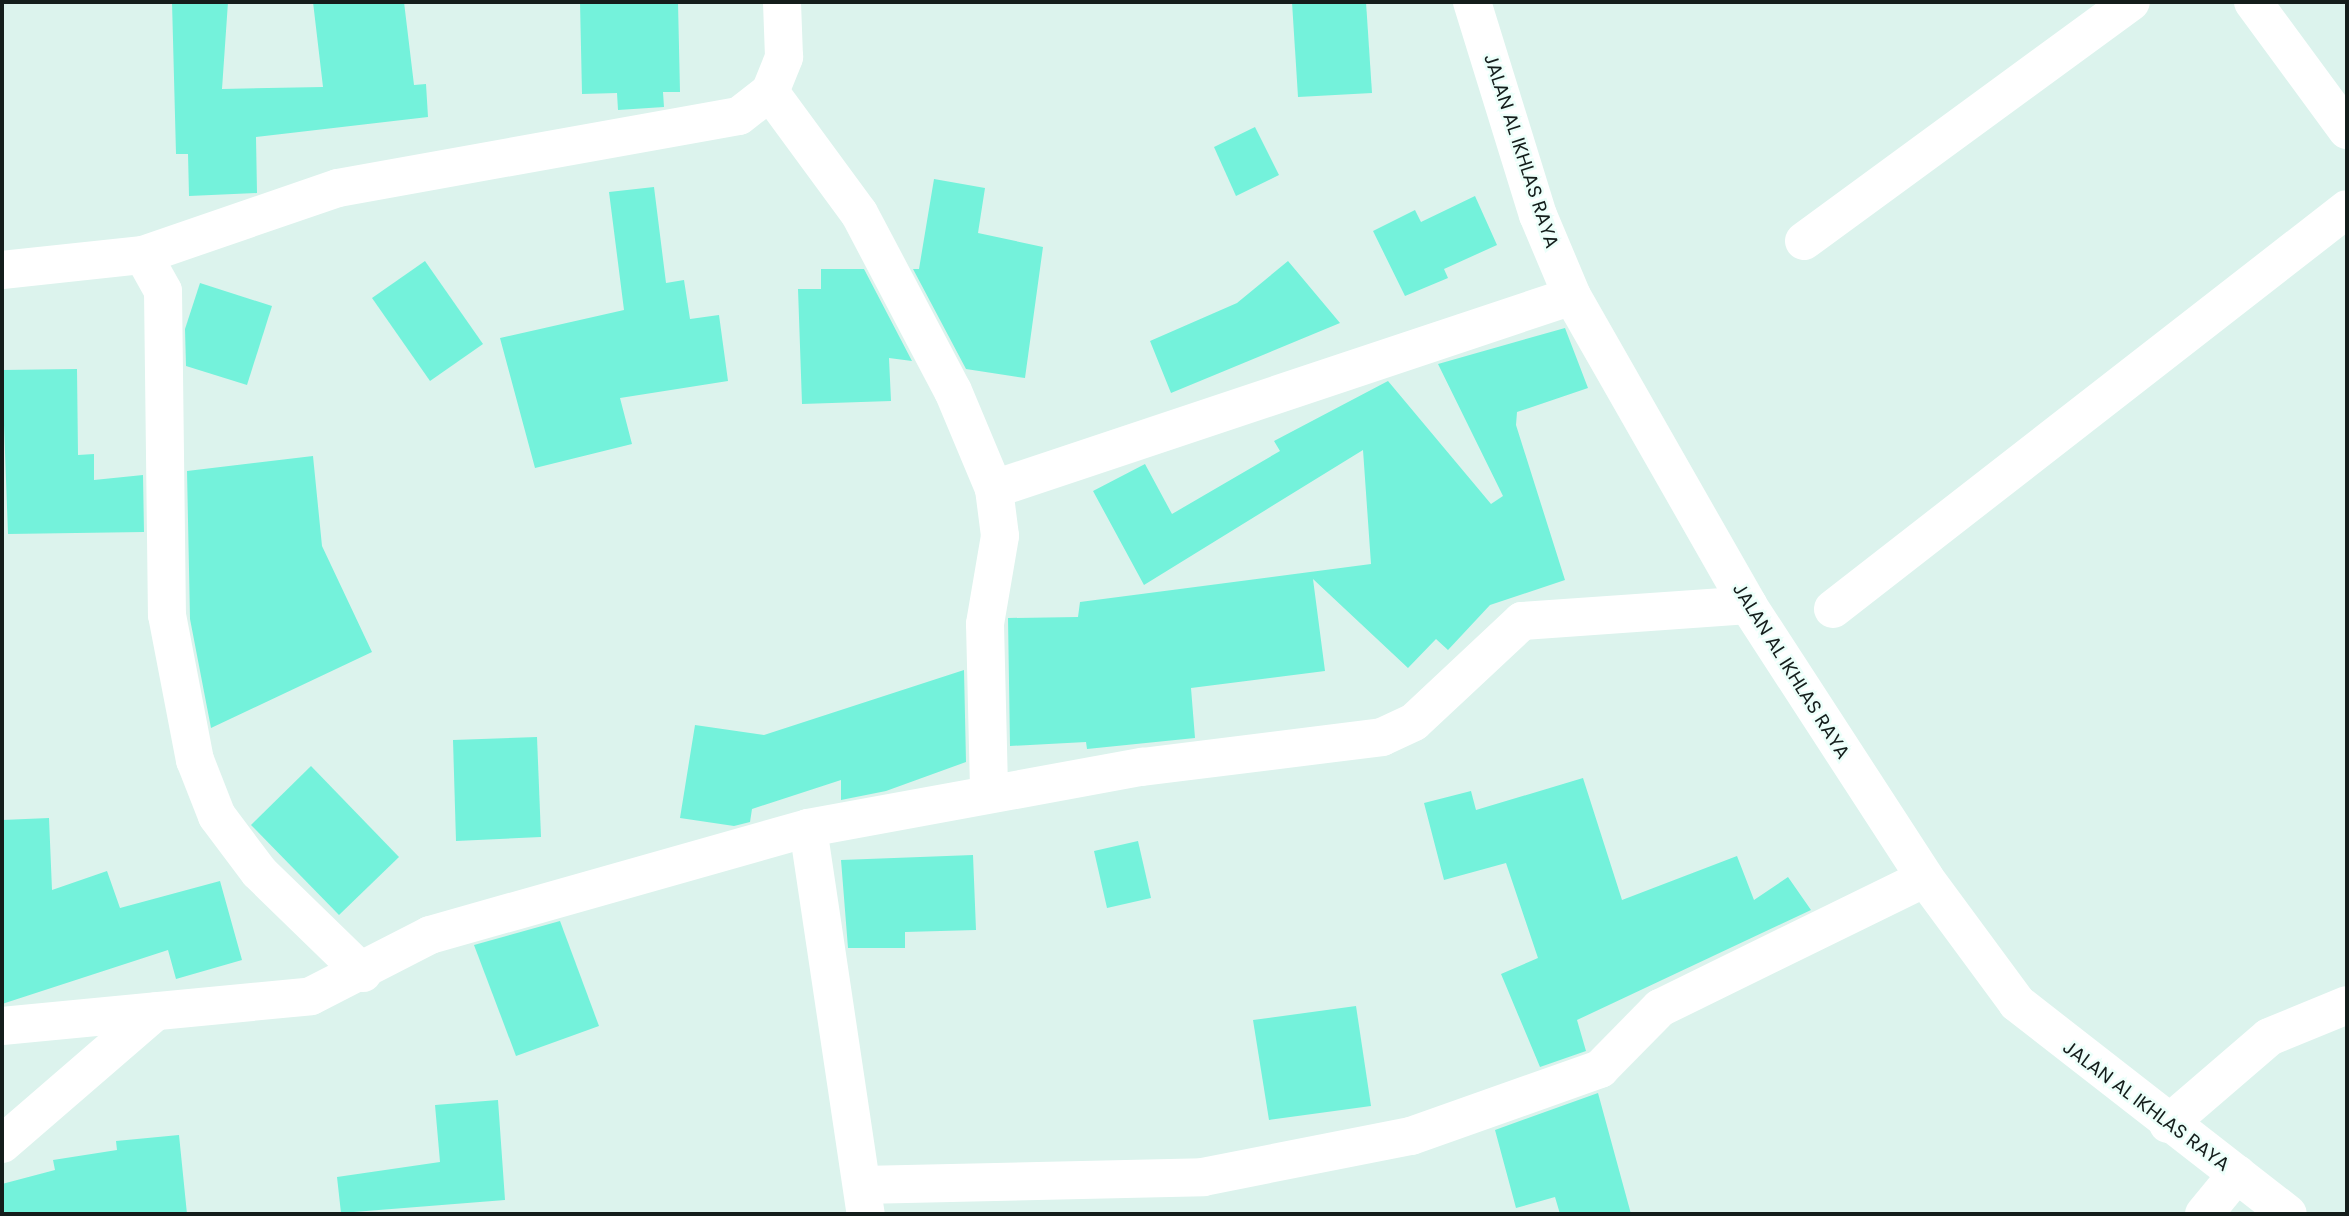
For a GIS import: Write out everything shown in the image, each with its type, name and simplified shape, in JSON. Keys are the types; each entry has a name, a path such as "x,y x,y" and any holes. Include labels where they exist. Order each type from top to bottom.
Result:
{"street":[{"path":"2,270 143,255 338,188 451,163 697,126 739,116 770,92 784,57 782,2"},
{"name":"JALAN AL IKHLAS RAYA","path":"1472,2 1538,215 1572,296 1748,604 1925,878 2017,1003 2168,1124 2288,1214"},
{"path":"1804,242 2130,2"},
{"path":"2253,2 2347,130"},
{"path":"770,92 859,213 953,391 994,489 1000,536 985,624 989,792"},
{"path":"1833,609 2347,209"},
{"path":"143,255 163,291 167,615 195,760 217,816 259,872 363,973"},
{"path":"994,489 1572,296"},
{"path":"2,1026 311,996 363,973 429,935 808,828 989,792 1382,737 1414,722 1522,621 1748,604"},
{"path":"808,828 864,1200 1203,1177 1411,1136 1600,1069 1660,1008 1925,878"},
{"path":"2168,1124 2269,1038 2347,1005"},
{"path":"2,1143 156,1011"},
{"path":"2204,1214 2237,1174"}],"building":[{"path":"172,2 228,2 222,89 323,87 313,2 404,2 414,85 426,84 428,117 256,137 257,193 189,196 188,154 176,154"},
{"path":"580,2 678,2 680,92 663,92 664,107 618,110 617,93 582,94"},
{"path":"1292,2 1366,2 1372,93 1298,97"},
{"path":"1255,127 1279,175 1236,196 1214,147"},
{"path":"934,179 985,188 978,233 1043,247 1025,378 966,369 913,269 919,269"},
{"path":"654,187 666,283 684,280 690,319 719,315 728,381 620,398 632,444 535,468 500,338 624,310 609,192"},
{"path":"1475,196 1497,245 1444,269 1448,278 1405,296 1373,231 1415,210 1421,222"},
{"path":"425,261 483,344 430,381 372,298"},
{"path":"1288,261 1340,323 1171,393 1150,341 1237,303"},
{"path":"821,269 864,269 912,361 889,358 891,401 802,404 798,289 821,289"},
{"path":"200,283 272,306 247,385 186,366 185,329"},
{"path":"1565,328 1588,388 1517,412 1516,425 1565,580 1490,605 1448,650 1436,639 1408,668 1313,579 1325,671 1191,688 1195,738 1087,749 1086,742 1010,746 1008,618 1078,617 1080,602 1371,564 1363,450 1144,585 1093,491 1145,464 1172,514 1280,451 1274,441 1388,381 1491,504 1503,496 1438,364"},
{"path":"77,369 78,455 94,454 94,480 143,475 144,532 8,534 2,370"},
{"path":"313,456 322,546 372,652 211,728 190,619 187,471"},
{"path":"964,670 966,762 886,791 841,800 841,780 752,809 750,822 734,826 680,818 695,725 764,735"},
{"path":"537,737 541,837 456,841 453,740"},
{"path":"311,766 399,857 339,915 251,825"},
{"path":"1583,778 1622,900 1737,856 1754,900 1788,877 1811,910 1577,1020 1586,1051 1540,1067 1501,974 1538,958 1506,863 1444,880 1424,803 1471,791 1476,810"},
{"path":"49,818 52,890 107,871 120,908 220,881 242,960 176,979 168,950 2,1004 2,820"},
{"path":"1138,841 1151,898 1107,908 1094,851"},
{"path":"973,855 976,930 905,932 905,948 848,948 841,860"},
{"path":"560,921 599,1026 516,1056 474,945"},
{"path":"1356,1006 1371,1106 1269,1120 1253,1020"},
{"path":"1598,1093 1631,1214 1560,1214 1555,1197 1516,1208 1495,1130"},
{"path":"498,1100 505,1200 341,1213 337,1177 440,1162 435,1105"},
{"path":"179,1135 187,1214 2,1214 2,1184 55,1170 53,1160 117,1150 116,1141"}]}
